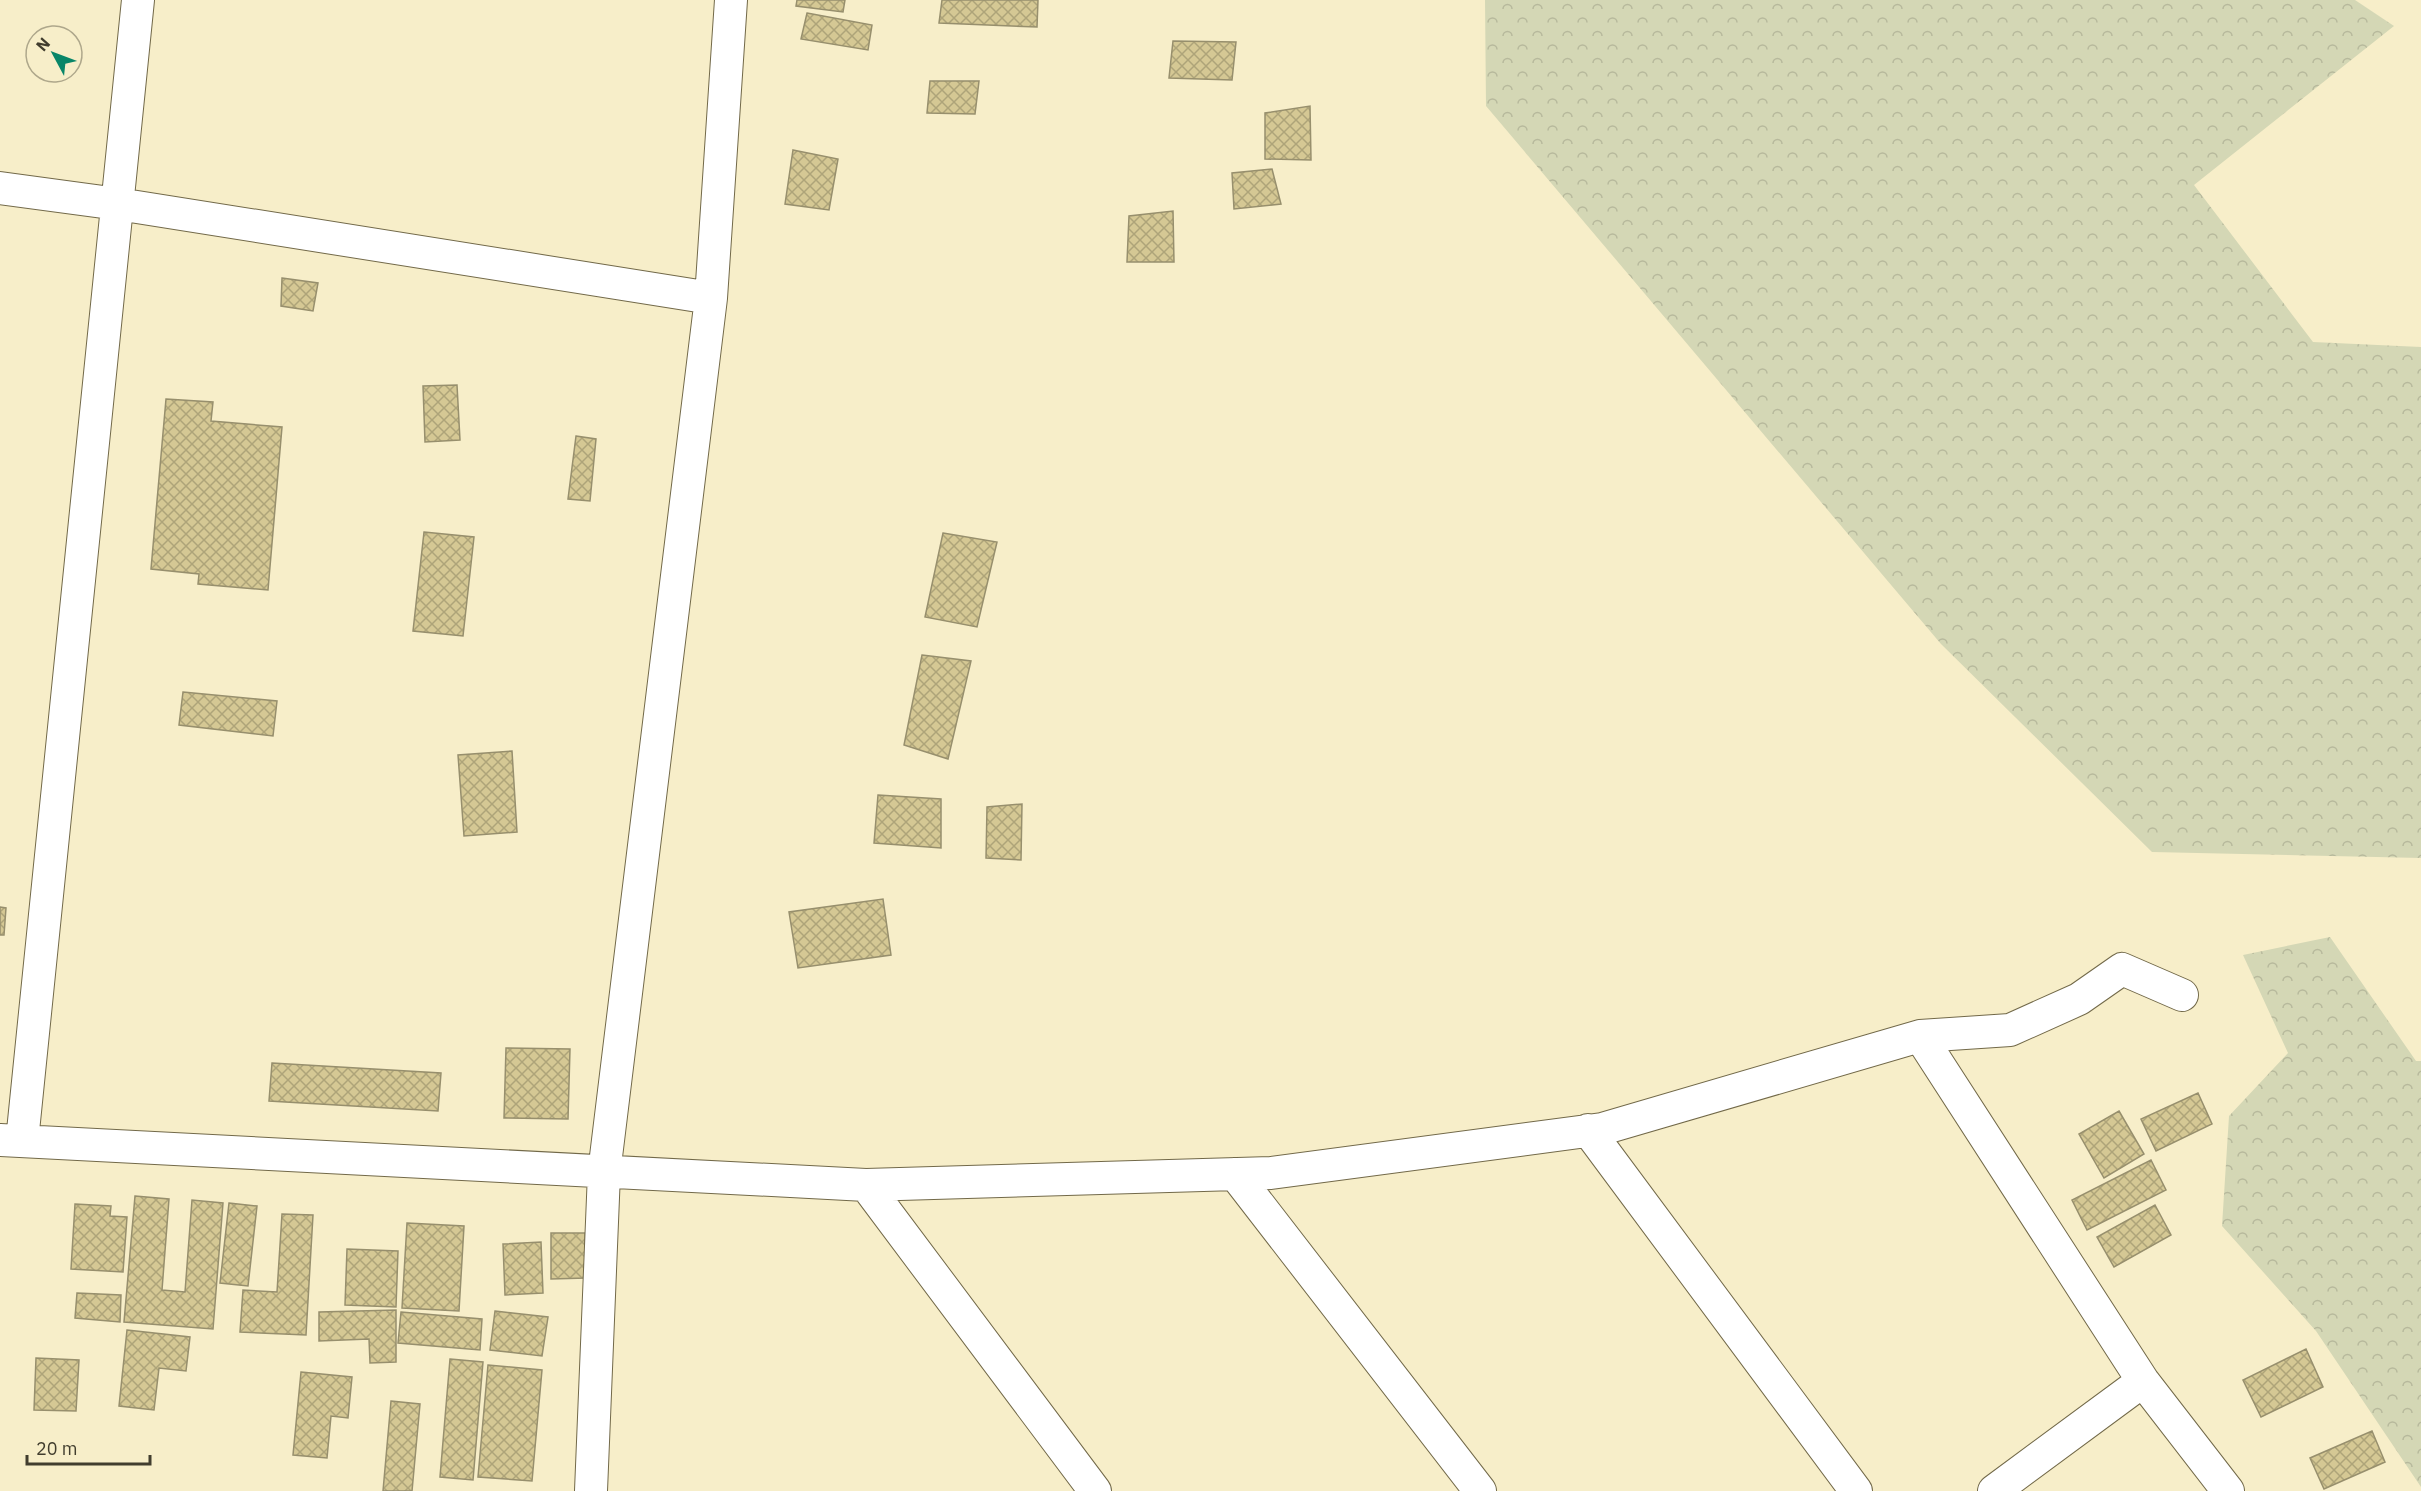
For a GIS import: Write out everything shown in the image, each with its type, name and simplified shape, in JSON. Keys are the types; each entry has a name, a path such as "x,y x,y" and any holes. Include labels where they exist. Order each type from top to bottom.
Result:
{"street":[{"path":"138,0 118,204 11,1141 866,1185 1271,1173 1602,1129 1920,1036 2010,1030 2079,999 2122,969 2182,995"},
{"path":"591,1491 604,1173 711,298 731,0"},
{"path":"0,188 118,204 711,298"},
{"path":"1920,1036 2143,1381 2228,1491"},
{"path":"1588,1130 1856,1491"},
{"path":"1236,1174 1480,1491"},
{"path":"866,1185 1095,1491"},
{"path":"1994,1491 2143,1381"}],"green space":[{"path":"1485,0 2355,0 2394,26 2194,185 2313,342 2421,347 2421,858 2152,852 1941,644 1486,106"},
{"path":"2330,937 2416,1061 2421,1061 2421,1487 2316,1331 2222,1226 2229,1116 2288,1053 2243,955"}],"building":[{"path":"797,0 845,0 843,12 796,6"},
{"path":"942,0 1038,0 1037,27 939,23"},
{"path":"807,13 872,25 868,50 801,39"},
{"path":"1173,41 1236,42 1232,80 1169,78"},
{"path":"930,81 979,81 975,114 927,113"},
{"path":"1310,106 1311,160 1265,159 1265,113"},
{"path":"793,150 838,159 829,210 785,204"},
{"path":"1272,169 1281,204 1234,209 1232,173"},
{"path":"1173,211 1174,262 1127,262 1129,216"},
{"path":"282,278 318,283 313,311 281,306"},
{"path":"457,385 460,440 425,442 423,386"},
{"path":"166,399 213,402 211,421 282,427 268,590 198,584 199,574 151,569"},
{"path":"576,436 596,439 590,501 568,499"},
{"path":"424,532 474,537 463,636 413,631"},
{"path":"943,533 997,542 977,627 925,617"},
{"path":"922,655 971,661 948,759 904,745"},
{"path":"183,692 277,701 273,736 179,725"},
{"path":"512,751 517,832 464,836 458,755"},
{"path":"878,795 941,799 941,848 874,843"},
{"path":"1022,804 1021,860 986,858 987,807"},
{"path":"883,899 891,955 798,968 789,912"},
{"path":"0,907 6,908 4,935 0,935"},
{"path":"506,1048 570,1049 568,1119 504,1118"},
{"path":"272,1063 441,1073 438,1111 269,1101"},
{"path":"2198,1093 2212,1124 2156,1151 2141,1119"},
{"path":"2119,1111 2144,1154 2104,1178 2079,1134"},
{"path":"2151,1160 2166,1190 2087,1230 2072,1200"},
{"path":"135,1196 169,1199 162,1290 185,1292 192,1200 223,1203 213,1329 124,1322"},
{"path":"229,1203 257,1206 248,1286 220,1283"},
{"path":"75,1204 111,1206 110,1216 127,1217 123,1272 71,1269"},
{"path":"2155,1205 2171,1235 2114,1267 2097,1237"},
{"path":"282,1214 313,1215 306,1335 240,1332 243,1290 277,1292"},
{"path":"407,1223 464,1226 459,1311 402,1308"},
{"path":"551,1233 585,1233 586,1278 551,1279"},
{"path":"541,1242 543,1293 505,1295 503,1244"},
{"path":"347,1249 398,1251 396,1307 345,1305"},
{"path":"77,1293 121,1295 120,1322 75,1318"},
{"path":"396,1310 396,1362 370,1363 369,1339 319,1341 319,1312"},
{"path":"495,1311 548,1317 542,1356 490,1350"},
{"path":"401,1312 482,1319 480,1350 398,1343"},
{"path":"127,1330 190,1337 186,1371 159,1368 154,1410 119,1406"},
{"path":"2306,1349 2323,1387 2261,1417 2243,1380"},
{"path":"36,1358 79,1360 76,1411 34,1410"},
{"path":"450,1359 483,1362 473,1480 440,1477"},
{"path":"488,1365 542,1370 532,1481 478,1477"},
{"path":"301,1372 352,1377 348,1418 331,1416 327,1458 293,1455"},
{"path":"391,1401 420,1404 412,1491 383,1491"},
{"path":"2372,1431 2385,1462 2324,1489 2310,1458"}]}
